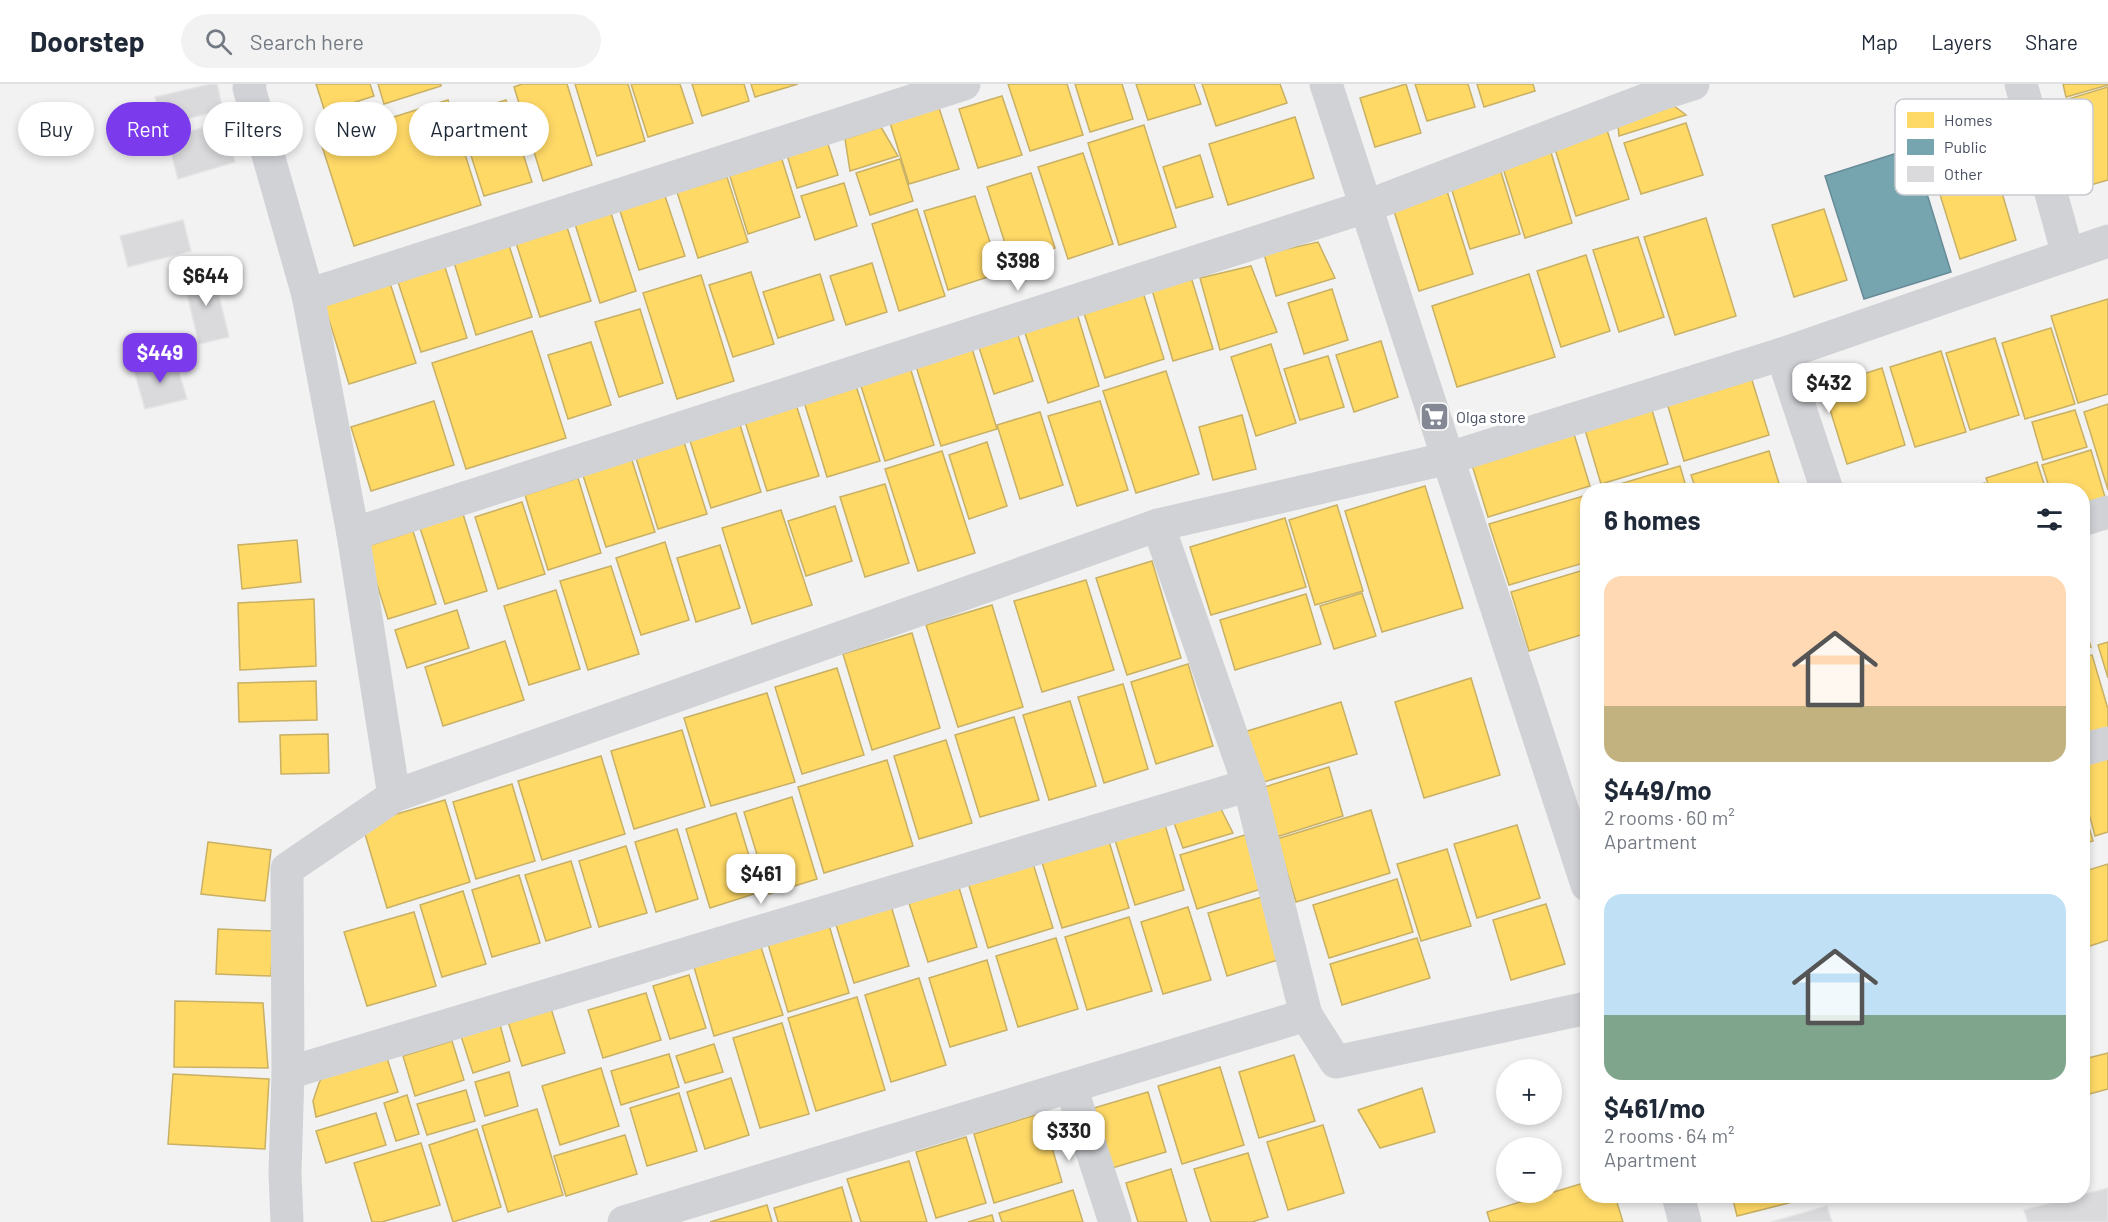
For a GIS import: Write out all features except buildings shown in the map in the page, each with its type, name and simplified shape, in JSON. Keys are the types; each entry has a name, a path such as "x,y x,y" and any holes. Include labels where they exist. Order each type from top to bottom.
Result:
{"street":[{"path":"250,84 249,88 309,295 353,534 394,796"},
{"path":"309,295 964,84"},
{"path":"1326,84 1580,863"},
{"path":"353,534 1365,207 1658,94 1693,84"},
{"path":"2021,84 2025,99"},
{"path":"2052,195 2068,255"},
{"path":"287,1222 285,1173 288,1073 287,869 394,796 1158,525 1449,458 1782,354 2108,241"},
{"path":"1782,354 1825,483"},
{"path":"2090,518 2108,512"},
{"path":"1158,525 1249,784 1306,1015 1336,1062 1580,1010"},
{"path":"2090,748 2108,743"},
{"path":"288,1073 1249,784"},
{"path":"624,1222 1306,1015"},
{"path":"1071,1087 1115,1222"},
{"path":"1680,1203 1685,1222"}],"place":[{"name":"Olga store","path":"1435,416"}]}
